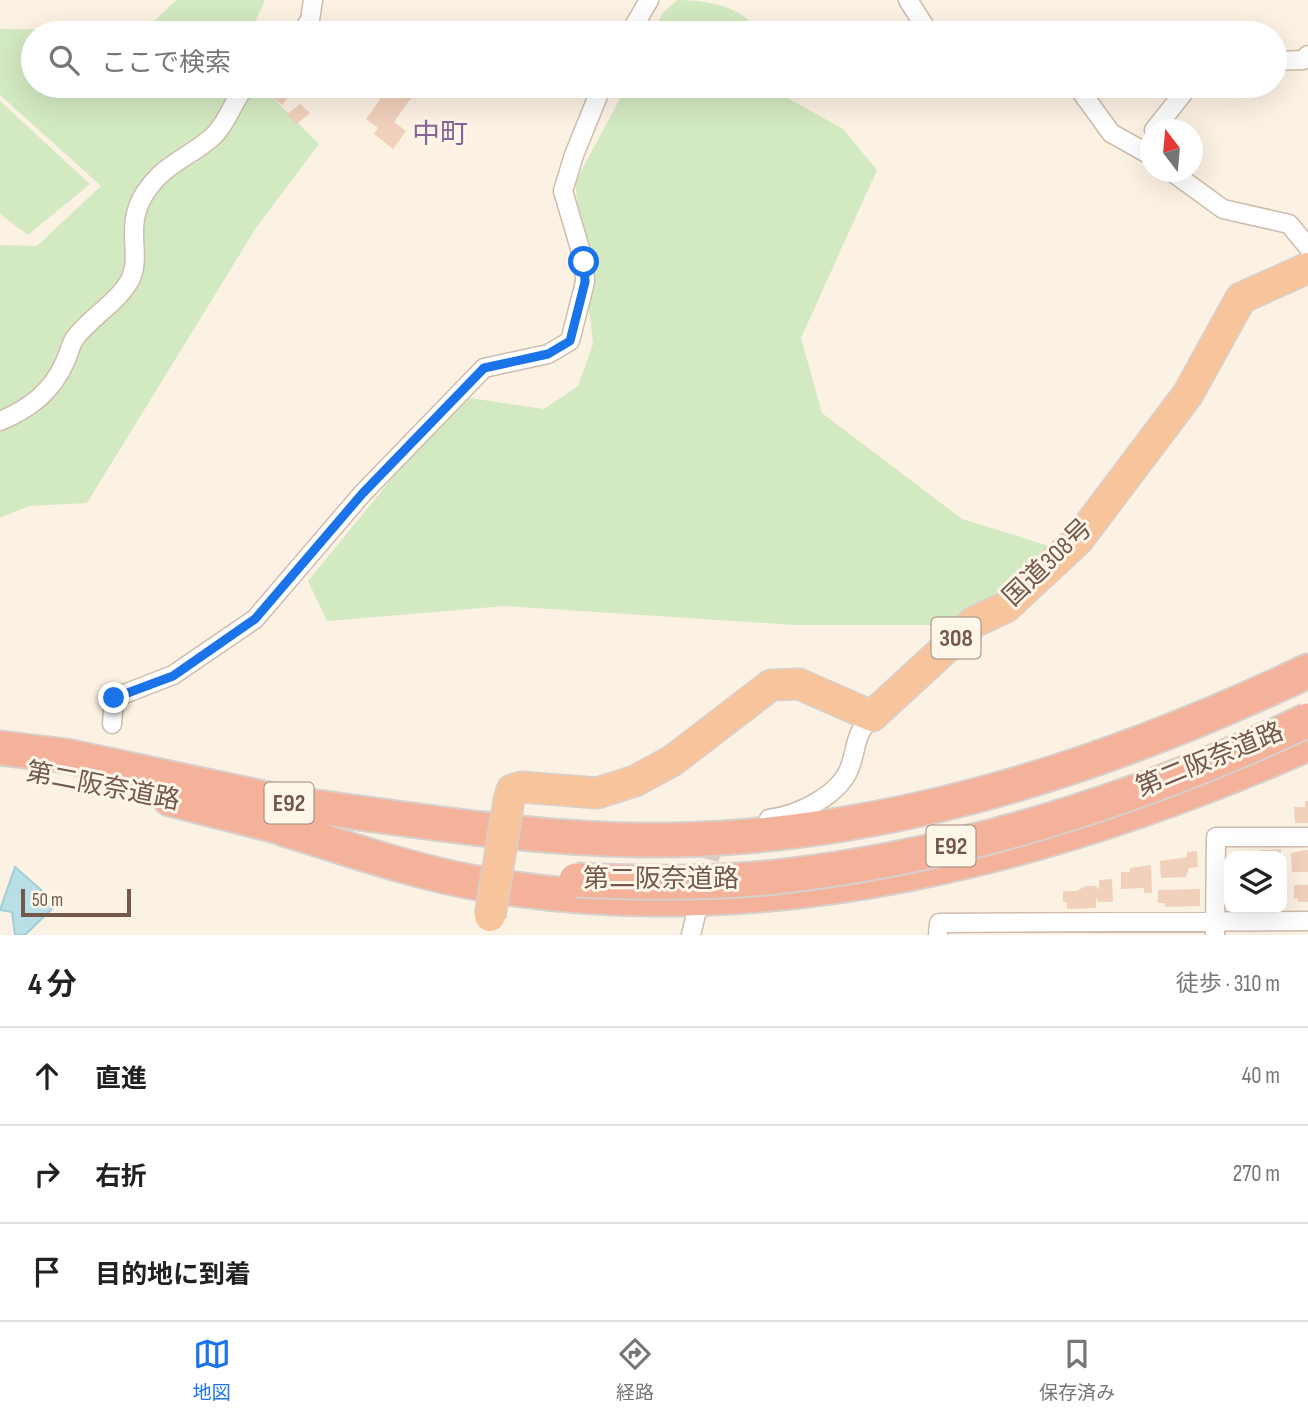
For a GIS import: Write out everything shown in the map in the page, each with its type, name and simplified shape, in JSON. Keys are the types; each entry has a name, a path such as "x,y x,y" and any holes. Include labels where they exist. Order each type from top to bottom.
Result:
{"highway":[{"name":"国道308号","path":"872,716 974,622 1006,607 1077,540 1188,394 1241,298 1308,268"},
{"path":"286,816 616,838 715,838 817,828 936,805 1022,782 1189,723 1308,671"},
{"path":"488,925 512,790 521,787 597,793 635,781 672,761 771,685 799,684 872,716"},
{"name":"第二阪奈道路","path":"577,868 761,856 898,836 985,814 1111,775 1195,745 1308,696"},
{"name":"第二阪奈道路","path":"0,767 286,816 488,845 577,868 670,883 763,878 904,857 992,835 1120,795 1308,720"},
{"path":"286,816 407,866 495,886 624,900 672,901 766,896 862,883 997,853 1125,814 1308,744"},
{"name":"第二阪奈道路","path":"0,748 67,756 286,816"}],"street":[{"path":"309,21 313,0"},
{"path":"637,21 649,0"},
{"path":"908,0 921,21"},
{"path":"1287,61 1303,60 1308,55"},
{"path":"0,421 28,408 45,393 57,378 73,340 120,293 131,278 134,260 132,226 146,191 172,162 211,138 237,98"},
{"path":"112,724 114,698 173,676 255,619 362,494 484,368 548,354 570,341 585,282 584,262 563,191 597,98"},
{"path":"1086,98 1111,133 1140,146"},
{"path":"1163,119 1179,98"},
{"path":"1186,182 1223,209 1289,224 1308,247"},
{"path":"719,822 785,817 811,805 841,784 851,766 856,734 872,716"},
{"path":"1215,928 1216,837 1308,837"},
{"path":"691,935 697,910"},
{"path":"939,935 939,923 1215,928 1308,921"}],"green space":[{"path":"176,0 265,0 255,21 154,21"},
{"path":"677,0 699,1 734,10 748,21 659,21 663,13"},
{"path":"0,29 21,29 21,98 273,98 319,144 256,228 87,503 29,506 0,518 0,245 37,246 101,186 0,95"},
{"path":"620,98 787,98 843,129 877,170 801,338 822,413 962,519 1072,553 1033,603 995,625 795,625 505,606 327,621 308,581 420,444 470,398 544,409 578,386 593,344 575,182"},
{"path":"0,101 90,184 28,235 0,214"}],"water":[{"path":"15,867 57,904 25,935 15,935 12,912 0,910"}],"building":[{"path":"274,98 287,98 282,105"},
{"path":"381,98 411,98 394,122 406,131 393,149 374,134 378,128 366,119"},
{"path":"300,104 310,113 297,124 286,115"},
{"path":"1305,801 1308,801 1308,823 1295,823 1294,807 1305,807"},
{"path":"1281,849 1281,851 1260,851"},
{"path":"1308,850 1308,872 1292,872 1291,853"},
{"path":"1197,851 1198,867 1189,868 1186,877 1161,878 1160,861 1187,857 1187,852"},
{"path":"1151,865 1152,893 1144,893 1144,888 1121,889 1121,872"},
{"path":"1112,879 1113,902 1098,902 1096,896 1096,908 1067,909 1067,902 1063,902 1063,891 1077,891 1085,886 1096,886 1099,890 1099,880"},
{"path":"1294,885 1308,885 1308,902 1294,899"},
{"path":"1200,889 1200,906 1165,907 1165,903 1158,903 1158,890"}],"tunnel":[{"path":"703,886 717,832"}],"district":[{"name":"中町","path":"440,134"}],"route":[{"path":"114,698 173,676 255,619 362,494 484,368 548,354 570,341 585,282 584,262"}]}
